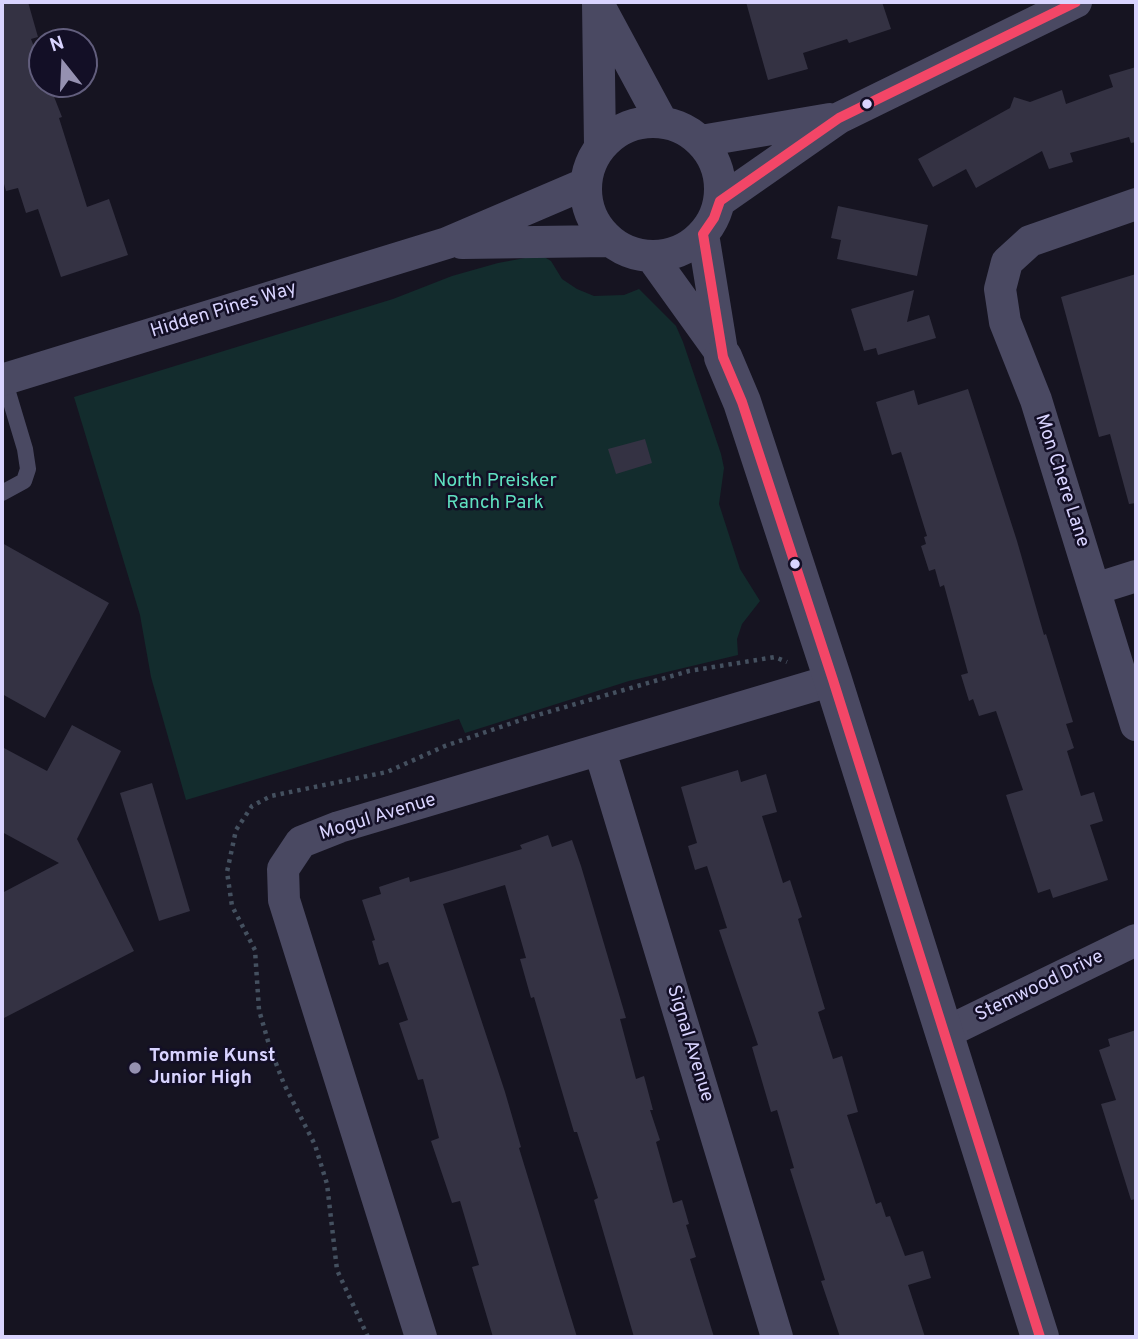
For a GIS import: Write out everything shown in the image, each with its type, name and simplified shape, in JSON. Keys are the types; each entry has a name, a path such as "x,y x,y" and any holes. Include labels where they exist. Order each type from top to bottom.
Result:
{"street":[{"path":"598,2 662,122"},
{"path":"598,2 600,146"},
{"path":"720,201 839,118 1076,2"},
{"path":"701,141 839,118"},
{"path":"662,122 676,125 701,141 713,158 720,179 720,201 714,218 703,234 688,247 670,254 651,256 629,252 609,241 595,225 587,205 585,184 590,164 600,146 618,132 639,123 662,122"},
{"name":"Hidden Pines Way","path":"3,380 447,243 585,184"},
{"name":"Mon Chere Lane","path":"1136,204 1027,245 1007,262 1000,289 1005,322 1036,400 1136,725"},
{"path":"703,234 723,357"},
{"name":"Hidden Pines Way","path":"447,243 609,241"},
{"path":"651,256 723,357 742,402 833,680 1040,1337"},
{"path":"1095,589 1136,576"},
{"name":"Mogul Avenue","path":"421,1337 284,900 284,869 301,842 338,828 833,680"},
{"name":"Signal Avenue","path":"600,751 777,1337"},
{"name":"Stemwood Drive","path":"945,1033 1136,940"}],"lane":[{"path":"2,493 24,481 28,469 25,449 3,380"}],"path":[{"path":"368,1337 337,1270 327,1184 315,1145 284,1084 270,1048 259,1010 255,950 232,906 227,872 236,830 252,806 271,796 387,772 446,746 524,719 689,671 775,657 833,680"}],"green space":[{"name":"North Preisker Ranch Park","path":"541,255 551,261 562,279 594,296 624,295 639,289 676,326 721,454 724,468 719,504 740,569 760,601 742,624 737,639 738,655 629,681 465,733 459,719 186,800 151,677 140,615 74,397 393,299 452,276"}],"building":[{"path":"2,2 28,2 35,28 28,28 28,98 55,98 87,207 109,199 128,255 61,277 38,209 26,213 18,188 6,191 2,177"},
{"path":"746,2 882,2 891,29 849,43 847,39 803,53 808,69 768,80"},
{"path":"1136,67 1136,142 1131,143 1129,137 1070,153 1073,162 1049,169 1042,151 976,188 966,169 933,187 918,159 1010,108 1014,97 1030,102 1062,90 1066,104 1113,87 1109,75"},
{"path":"838,206 928,225 917,276 837,259 841,240 831,238"},
{"path":"1136,274 1136,503 1129,504 1110,434 1099,437 1061,297"},
{"path":"914,290 907,322 929,315 936,338 878,355 876,348 864,351 851,309"},
{"path":"968,389 1073,722 1066,724 1074,748 1067,751 1081,796 1094,792 1103,821 1090,825 1108,880 1053,898 1050,889 1038,893 1006,795 1023,790 996,711 979,716 973,699 969,701 961,675 968,673 944,585 940,587 935,569 929,571 921,546 926,544 924,537 927,536 901,452 892,455 876,402 914,390 918,405"},
{"path":"645,439 652,463 616,474 608,449"},
{"path":"2,543 109,603 45,718 2,694"},
{"path":"72,725 121,751 77,839 134,951 2,1019 2,893 59,863 2,832 2,747 47,771"},
{"path":"738,770 741,782 766,774 777,812 762,816 783,883 790,880 802,917 798,919 825,1009 818,1012 833,1059 842,1056 858,1112 847,1115 876,1204 881,1202 886,1217 890,1216 905,1256 923,1251 931,1278 908,1285 925,1337 840,1337 821,1281 825,1280 790,1169 794,1168 777,1110 771,1112 752,1047 758,1045 719,930 727,928 707,866 695,870 688,846 697,843 681,787"},
{"path":"152,783 190,911 159,921 120,793"},
{"path":"548,835 552,847 572,840 581,866 626,1018 620,1019 636,1079 644,1076 653,1110 650,1110 660,1140 656,1142 673,1203 682,1200 689,1224 686,1225 696,1257 690,1259 714,1337 634,1337 594,1200 598,1198 577,1132 574,1132 534,997 531,998 520,959 526,958 505,885 443,904 505,1092 521,1147 519,1148 577,1337 493,1337 472,1267 479,1265 460,1201 452,1203 431,1141 439,1138 423,1079 418,1080 399,1023 408,1020 388,962 379,965 372,941 375,940 362,900 381,894 379,887 409,877 410,882 522,849 520,845"},
{"path":"1136,1030 1136,1199 1131,1200 1101,1104 1116,1100 1099,1050 1110,1046 1108,1039"}],"transit line":[{"path":"1040,1337 833,680 742,402 723,357 703,234 714,218 720,201 839,118 1076,2"}],"place":[{"name":"Tommie Kunst Junior High","path":"135,1068"}]}
